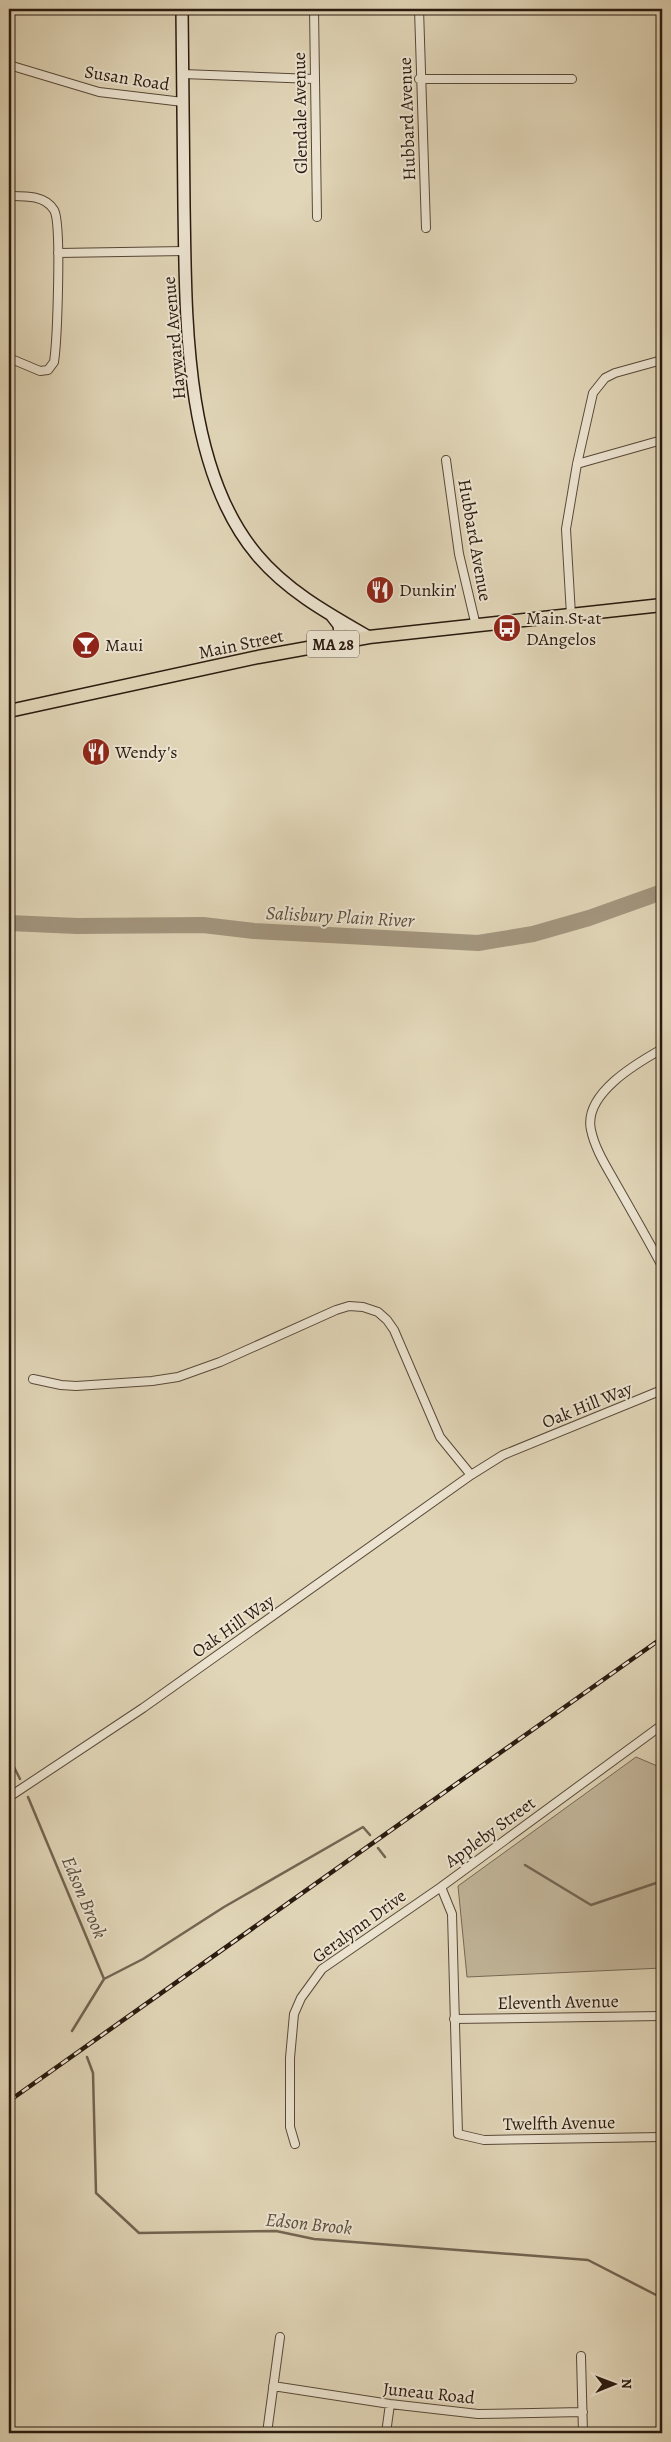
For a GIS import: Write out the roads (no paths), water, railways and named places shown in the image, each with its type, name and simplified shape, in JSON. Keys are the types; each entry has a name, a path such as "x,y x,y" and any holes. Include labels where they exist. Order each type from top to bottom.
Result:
{"main road":[{"name":"Hayward Avenue","path":"182,9 185,251 188,318 196,400 214,479 226,508 257,555 286,583 331,615 369,637"},
{"name":"Main Street","path":"9,711 249,659 369,637 662,605"},
{"path":"331,615 339,626 341,642"}],"street":[{"name":"Glendale Avenue","path":"314,9 317,217"},
{"name":"Hubbard Avenue","path":"419,9 419,79 426,228"},
{"name":"Susan Road","path":"9,65 98,92 183,102"},
{"path":"183,74 314,79"},
{"path":"419,79 572,79"},
{"path":"9,196 35,198 48,202 57,218 58,253 54,362 48,370 40,371 9,358"},
{"path":"58,253 185,251"},
{"path":"571,615 566,529 590,404 598,385 605,378 615,373 662,360"},
{"path":"577,464 662,440"},
{"name":"Hubbard Avenue","path":"446,460 459,554 476,626"},
{"path":"662,1048 629,1067 609,1085 594,1108 590,1128 598,1151 662,1266"},
{"path":"34,1379 61,1386 164,1380 205,1368 336,1310 349,1306 363,1307 378,1312 394,1330 440,1437 471,1475"},
{"name":"Oak Hill Way","path":"9,1797 143,1708 471,1475 503,1455 662,1390"},
{"name":"Appleby Street","path":"458,2134 452,1914 441,1887 662,1724"},
{"name":"Geralynn Drive","path":"295,2144 290,2127 290,2058 294,2014 301,1998 322,1968 441,1887"},
{"name":"Eleventh Avenue","path":"454,2019 662,2016"},
{"name":"Twelfth Avenue","path":"458,2134 484,2140 662,2137"},
{"path":"267,2433 280,2337"},
{"path":"581,2356 583,2433"},
{"name":"Juneau Road","path":"273,2386 390,2404 478,2414 583,2412"},
{"path":"386,2433 390,2404"}],"waterway":[{"name":"Salisbury Plain River","path":"9,923 77,926 203,925 254,931 478,943 533,934 589,918 662,892"},
{"name":"Edson Brook","path":"9,1757 20,1779"},
{"name":"Edson Brook","path":"28,1797 104,1979 72,2031"},
{"path":"104,1979 143,1959 224,1907 363,1827 370,1835"},
{"path":"378,1848 385,1857"},
{"path":"525,1865 591,1905 662,1881"},
{"name":"Edson Brook","path":"87,2057 93,2073 96,2193 139,2233 276,2231 314,2239 588,2260 662,2298"}],"railway":[{"path":"9,2101 662,1638"}],"place":[{"name":"Dunkin'","path":"380,590"},
{"name":"Main St at DAngelos","path":"507,628"},
{"name":"Maui","path":"86,645"},
{"name":"Wendy's","path":"96,752"}]}
